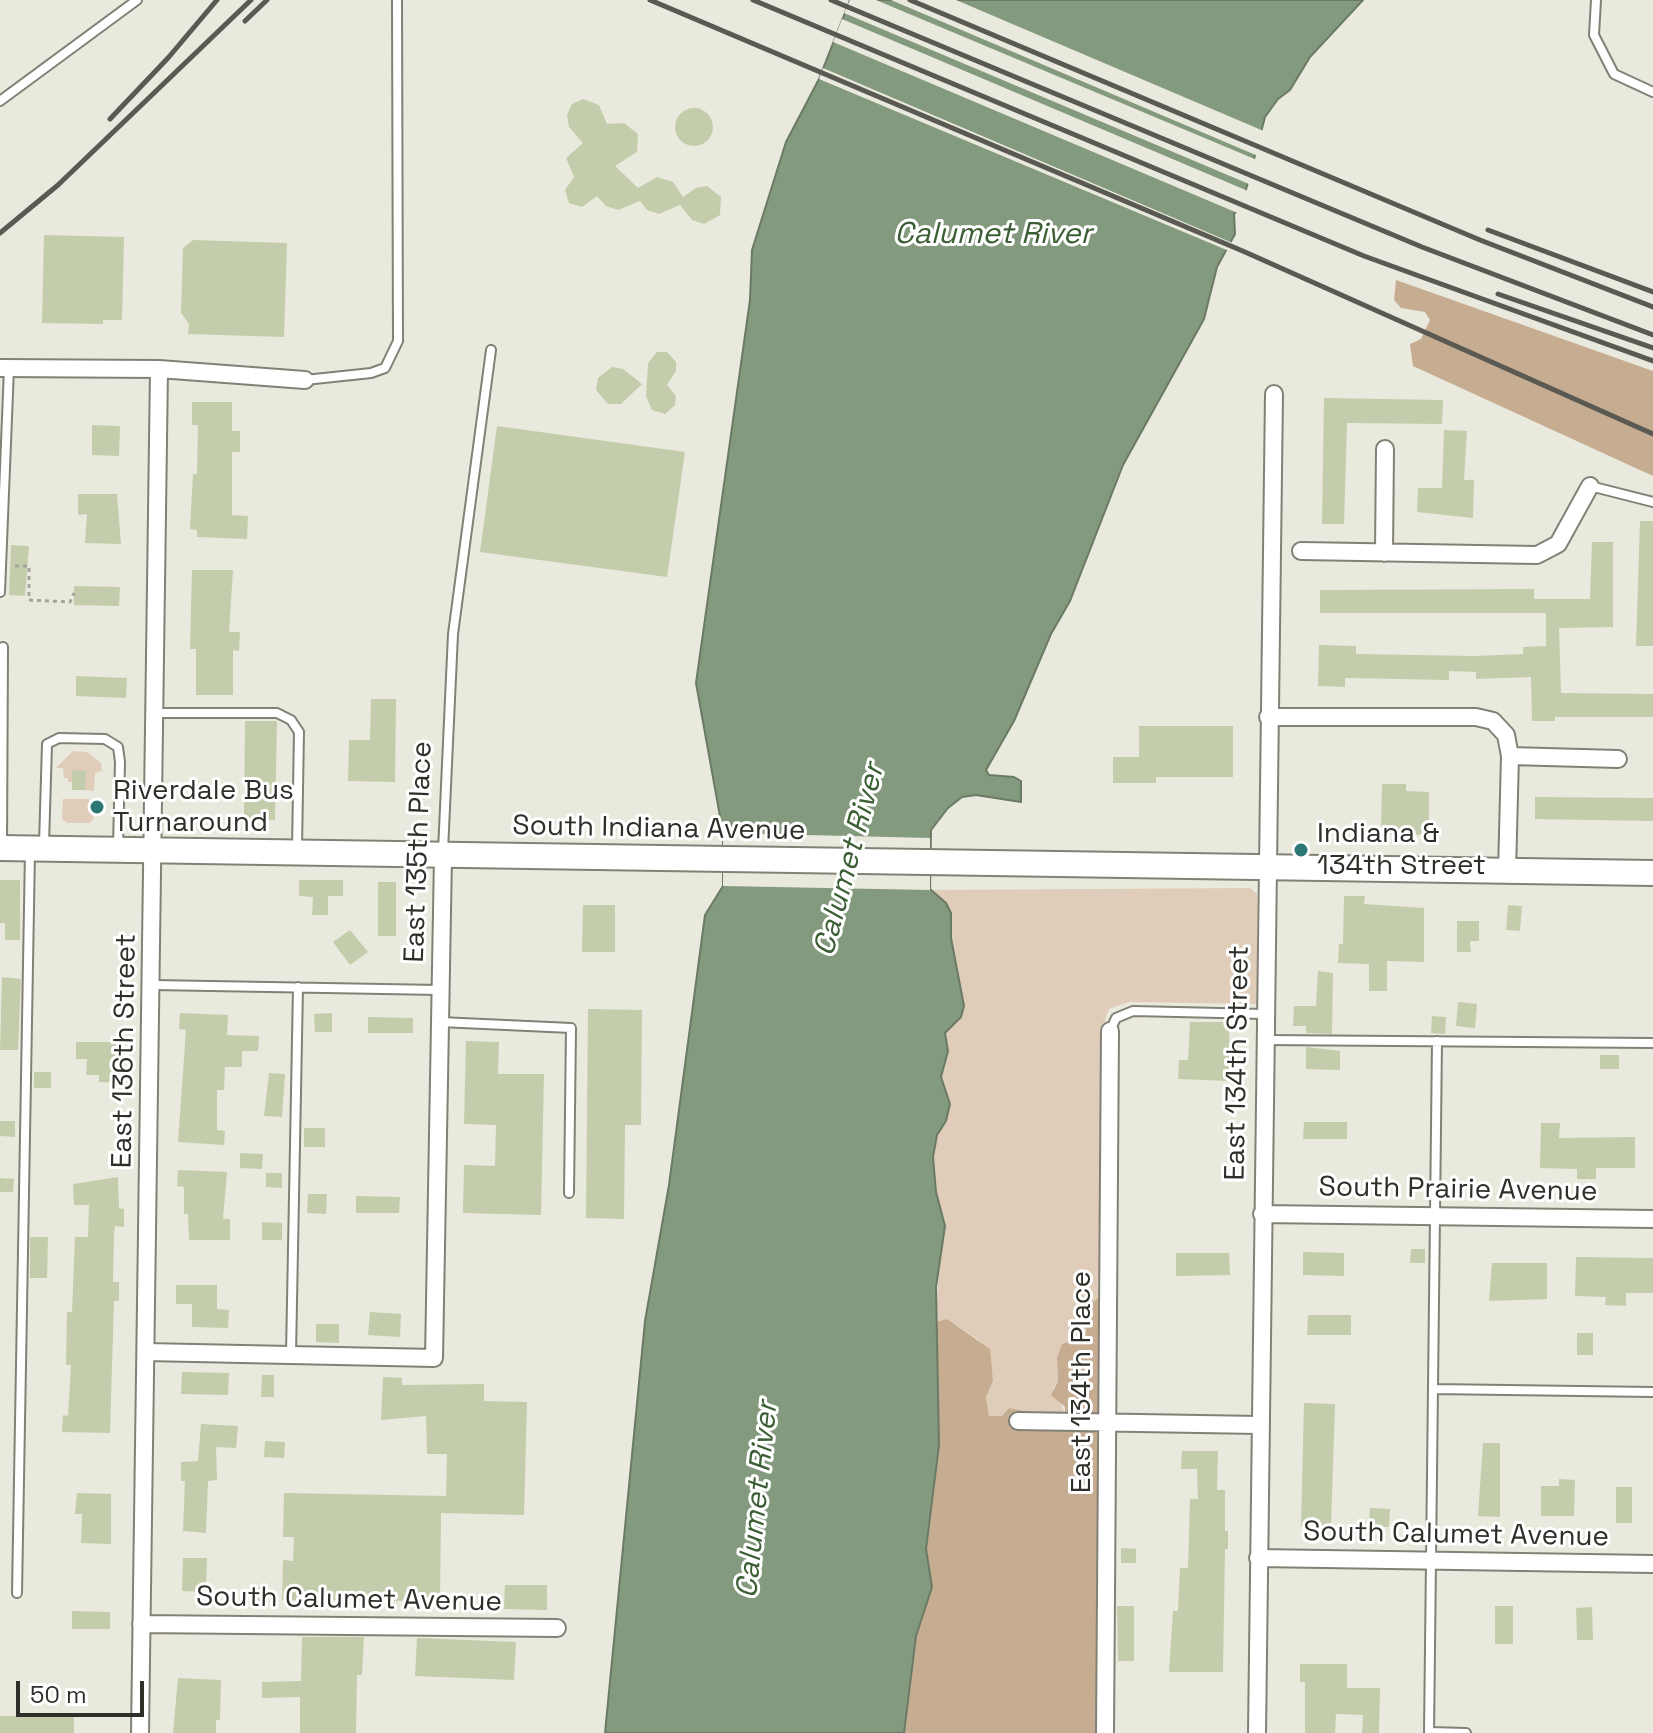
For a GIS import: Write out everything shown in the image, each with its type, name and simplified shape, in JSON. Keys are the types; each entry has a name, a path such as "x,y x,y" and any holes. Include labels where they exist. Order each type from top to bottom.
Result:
{"main road":[{"name":"South Indiana Avenue","path":"1,848 1653,873"}],"street":[{"path":"5,368 159,369 305,380"},
{"name":"East 136th Street","path":"140,1733 155,851 159,369"},
{"name":"East 134th Street","path":"1257,1733 1274,394"},
{"path":"1384,553 1385,449"},
{"path":"1301,551 1537,555 1558,544 1590,486"},
{"path":"1268,717 1476,717 1500,727 1510,756 1507,872"},
{"path":"1510,756 1618,759"},
{"name":"East 135th Place","path":"291,1355 434,1358 443,856"},
{"name":"East 134th Place","path":"1105,1733 1110,1031"},
{"name":"South Prairie Avenue","path":"1262,1214 1653,1219"},
{"path":"146,1352 291,1355"},
{"path":"1018,1421 1259,1425"},
{"name":"South Calumet Avenue","path":"1258,1558 1653,1564"},
{"name":"South Calumet Avenue","path":"141,1624 557,1628"}],"lane":[{"path":"0,101 137,0"},
{"path":"305,380 371,373 385,368 398,341 397,0"},
{"path":"1596,0 1594,35 1614,74 1653,92"},
{"name":"East 135th Place","path":"443,856 453,634 491,350"},
{"path":"0,592 5,368"},
{"path":"1590,486 1653,502"},
{"path":"1,848 3,647"},
{"path":"156,713 277,713 291,720 299,732 296,854"},
{"path":"17,1593 37,849 47,744 59,738 105,739 118,747 118,851"},
{"path":"153,985 441,990"},
{"path":"291,1355 298,987"},
{"path":"1110,1031 1116,1018 1133,1011 1264,1014"},
{"path":"440,1022 571,1028 569,1193"},
{"path":"1264,1040 1653,1043"},
{"path":"1437,1041 1429,1733 1466,1733"},
{"path":"1433,1389 1653,1392"}],"path":[{"path":"15,566 29,566 29,600 70,602 74,593"}],"shaded area":[{"path":"1396,280 1653,371 1653,476 1413,366 1410,344 1421,339 1430,320 1425,312 1401,308 1394,300"},
{"path":"73,751 87,752 101,763 102,771 95,773 94,791 85,790 85,771 73,771 72,782 68,782 68,778 64,778 63,768 56,768"},
{"path":"63,799 89,799 89,808 94,809 90,823 67,823 62,819"},
{"path":"1250,888 1257,894 1257,1004 1129,1002 1109,1009 1105,1019 1103,1299 1087,1315 1087,1335 1062,1344 1057,1357 1058,1381 1053,1388 1065,1413 1055,1418 1038,1417 1009,1408 1002,1416 989,1416 986,1397 993,1381 980,1341 947,1319 936,1322 940,1247 945,1226 936,1192 933,1157 937,1135 946,1121 941,1077 945,1033 961,1017 964,1006 951,938 951,913 946,903 930,890"},
{"path":"1103,1299 1101,1733 904,1733 916,1636 932,1587 926,1549 939,1445 936,1322 947,1319 990,1349 993,1381 986,1397 989,1416 1002,1416 1009,1408 1055,1418 1065,1413 1065,1407 1051,1395 1058,1381 1057,1357 1062,1344 1086,1335 1090,1304"}],"water":[{"name":"Calumet River","path":"850,0 1363,0 1310,57 1290,90 1278,99 1265,117 1242,205 1234,214 1235,234 1217,267 1204,319 1123,465 1070,601 1051,634 1014,721 986,770 989,775 1014,777 1021,781 1021,802 976,795 962,797 948,808 931,830 930,889 946,903 951,913 951,938 964,1006 961,1017 945,1033 948,1051 941,1077 950,1104 946,1121 937,1135 933,1157 936,1192 945,1226 936,1287 939,1445 926,1549 932,1587 916,1636 904,1733 605,1733 645,1321 669,1185 705,915 723,886 723,833 696,683 750,300 752,250 786,142 819,79"}],"pier":[{"path":"850,0 876,0 1257,160 1249,184 844,13"},
{"path":"891,0 956,0 1266,132 1258,156"},
{"path":"842,19 1248,191 1245,206 1240,214 833,42"},
{"path":"823,68 1235,244 1229,251 819,79"},
{"path":"723,833 930,838 930,890 723,886"}],"building":[{"path":"583,99 599,105 607,124 624,123 638,134 637,152 615,166 638,188 657,177 673,182 683,197 696,188 707,186 721,197 720,215 704,224 692,220 680,205 659,214 647,210 640,201 618,210 606,206 597,196 582,207 569,203 565,190 574,177 566,158 583,143 569,127 567,115 572,104"},
{"path":"694,108 707,114 713,127 707,140 694,146 681,140 675,127 681,114"},
{"path":"44,235 124,237 122,320 103,320 103,324 42,323"},
{"path":"193,240 287,243 284,337 188,334 189,324 181,313 183,248"},
{"path":"657,352 667,352 676,362 676,371 667,385 676,396 675,405 665,414 652,410 646,396 648,363"},
{"path":"612,367 623,369 642,384 621,404 608,404 596,390 598,378"},
{"path":"1324,398 1443,400 1442,424 1347,423 1344,524 1322,524"},
{"path":"192,402 232,402 232,431 240,431 240,452 232,452 232,515 248,516 247,539 197,537 197,530 190,529 193,474 197,474 198,425 192,425"},
{"path":"92,425 120,426 119,456 92,455"},
{"path":"497,426 685,452 667,577 480,552"},
{"path":"1444,430 1467,431 1464,480 1474,480 1473,518 1417,512 1418,488 1442,488"},
{"path":"78,494 117,494 121,544 85,543 87,514 78,515"},
{"path":"1640,521 1653,521 1653,646 1636,646"},
{"path":"1592,542 1613,542 1613,627 1559,628 1561,693 1653,694 1653,717 1555,717 1555,721 1532,721 1531,677 1476,679 1476,672 1449,671 1449,680 1345,678 1345,687 1318,686 1319,645 1356,646 1356,654 1475,656 1523,654 1523,647 1546,646 1546,613 1320,613 1320,590 1534,589 1534,599 1590,599"},
{"path":"11,545 29,546 25,596 9,595"},
{"path":"192,570 233,570 229,632 240,632 239,651 233,650 233,695 196,695 196,649 190,649"},
{"path":"74,586 120,587 119,606 74,605"},
{"path":"76,676 127,678 126,698 76,696"},
{"path":"371,699 396,699 395,782 348,781 349,740 370,740"},
{"path":"245,721 277,721 275,820 244,820"},
{"path":"1139,726 1233,726 1233,777 1156,777 1156,783 1113,783 1113,757 1139,757"},
{"path":"72,770 86,771 85,790 72,790"},
{"path":"1382,784 1406,784 1406,791 1429,792 1429,835 1388,834 1388,829 1381,829"},
{"path":"1535,797 1653,798 1653,821 1535,819"},
{"path":"0,880 20,880 20,940 5,940 5,923 0,923"},
{"path":"299,880 343,880 343,896 328,896 328,915 312,915 313,897 299,896"},
{"path":"378,882 396,882 396,936 378,936"},
{"path":"1344,896 1365,896 1364,904 1424,908 1424,962 1387,961 1387,991 1369,991 1369,964 1338,963 1339,944 1343,944"},
{"path":"583,905 615,905 615,952 582,952"},
{"path":"1508,905 1522,906 1520,931 1506,930"},
{"path":"1457,921 1479,921 1479,941 1470,941 1471,952 1457,952"},
{"path":"350,930 368,952 350,965 333,942"},
{"path":"1318,971 1333,973 1332,1034 1306,1033 1306,1026 1293,1026 1294,1006 1316,1006"},
{"path":"2,977 21,979 18,1050 0,1050"},
{"path":"1458,1002 1477,1004 1475,1028 1456,1026"},
{"path":"588,1009 642,1010 641,1125 625,1125 624,1219 586,1218"},
{"path":"180,1013 228,1015 227,1035 259,1036 258,1051 242,1051 242,1067 225,1067 224,1090 217,1090 217,1130 225,1131 224,1145 178,1142 186,1030 179,1029"},
{"path":"332,1013 332,1032 315,1032 314,1014"},
{"path":"1432,1016 1446,1017 1445,1034 1431,1033"},
{"path":"368,1017 413,1018 413,1033 368,1033"},
{"path":"1190,1022 1229,1022 1230,1081 1178,1079 1179,1060 1188,1060"},
{"path":"466,1041 499,1042 498,1074 544,1074 541,1215 463,1213 464,1165 495,1166 496,1125 464,1124"},
{"path":"76,1042 119,1042 119,1065 125,1065 125,1083 99,1082 99,1075 86,1075 87,1059 76,1059"},
{"path":"1306,1047 1340,1051 1340,1070 1306,1069"},
{"path":"1600,1055 1619,1055 1619,1069 1600,1069"},
{"path":"34,1072 51,1072 51,1088 34,1088"},
{"path":"269,1073 285,1074 282,1117 264,1116"},
{"path":"0,1121 15,1121 15,1137 0,1136"},
{"path":"1304,1122 1347,1122 1347,1139 1303,1139"},
{"path":"1541,1123 1560,1123 1559,1138 1635,1137 1635,1168 1596,1168 1596,1179 1577,1179 1577,1169 1540,1168"},
{"path":"304,1128 325,1128 325,1147 304,1147"},
{"path":"240,1153 263,1154 262,1169 240,1168"},
{"path":"178,1170 227,1172 223,1219 230,1219 230,1240 189,1240 188,1214 184,1214 184,1187 177,1186"},
{"path":"266,1173 282,1173 282,1188 266,1187"},
{"path":"118,1177 119,1208 124,1209 124,1227 115,1226 114,1233 113,1282 119,1282 119,1301 114,1301 110,1433 62,1432 63,1415 68,1416 71,1365 66,1365 67,1312 72,1312 75,1237 88,1237 89,1205 74,1205 73,1184"},
{"path":"0,1178 14,1179 13,1192 0,1192"},
{"path":"308,1194 327,1194 326,1214 307,1213"},
{"path":"356,1196 400,1197 399,1213 356,1213"},
{"path":"262,1222 282,1223 282,1240 262,1240"},
{"path":"30,1237 48,1237 47,1278 30,1278"},
{"path":"1411,1249 1425,1249 1425,1263 1410,1263"},
{"path":"1303,1252 1344,1253 1344,1276 1303,1275"},
{"path":"1176,1253 1229,1253 1230,1275 1176,1276"},
{"path":"1576,1257 1653,1258 1653,1293 1626,1293 1626,1306 1605,1305 1606,1297 1575,1296"},
{"path":"1492,1263 1547,1263 1547,1299 1489,1301"},
{"path":"176,1285 217,1285 217,1309 229,1310 228,1328 192,1327 192,1304 176,1304"},
{"path":"370,1312 401,1314 400,1337 368,1335"},
{"path":"1308,1315 1351,1315 1351,1335 1307,1335"},
{"path":"316,1324 339,1324 339,1343 316,1342"},
{"path":"1577,1333 1593,1333 1593,1355 1577,1355"},
{"path":"182,1372 229,1373 228,1395 181,1394"},
{"path":"262,1375 274,1375 274,1397 261,1397"},
{"path":"383,1377 402,1378 402,1385 484,1384 484,1401 527,1402 524,1515 441,1513 440,1601 282,1600 283,1560 293,1561 294,1537 283,1537 284,1493 446,1496 447,1454 427,1454 426,1416 381,1420"},
{"path":"1304,1403 1335,1404 1331,1527 1301,1527"},
{"path":"201,1424 238,1426 236,1448 216,1447 217,1480 208,1481 206,1533 183,1531 185,1481 181,1481 181,1462 198,1461"},
{"path":"265,1441 285,1442 284,1458 264,1457"},
{"path":"1483,1443 1500,1443 1500,1517 1478,1516"},
{"path":"1182,1451 1218,1451 1217,1490 1225,1490 1225,1531 1228,1531 1223,1672 1169,1672 1173,1611 1178,1611 1180,1568 1188,1568 1190,1499 1198,1499 1197,1469 1181,1469"},
{"path":"1559,1479 1575,1480 1574,1516 1541,1516 1541,1486 1559,1486"},
{"path":"1616,1487 1632,1487 1632,1523 1616,1523"},
{"path":"77,1493 111,1494 111,1544 81,1543 82,1514 75,1514"},
{"path":"1370,1508 1390,1509 1389,1527 1369,1526"},
{"path":"1121,1548 1136,1549 1136,1563 1121,1563"},
{"path":"183,1558 207,1558 206,1592 182,1591"},
{"path":"505,1585 547,1585 547,1610 504,1609"},
{"path":"251,1587 267,1588 267,1606 250,1605"},
{"path":"1117,1606 1134,1606 1134,1661 1118,1661"},
{"path":"1495,1606 1513,1606 1513,1644 1495,1644"},
{"path":"1592,1607 1593,1640 1577,1640 1576,1608"},
{"path":"72,1611 110,1612 110,1629 72,1629"},
{"path":"302,1637 364,1637 362,1675 357,1675 356,1733 300,1733 300,1697 262,1698 262,1682 301,1681"},
{"path":"417,1638 516,1642 514,1680 415,1676"},
{"path":"1300,1664 1347,1664 1347,1688 1380,1688 1379,1733 1362,1733 1363,1715 1336,1714 1335,1733 1305,1733 1305,1682 1300,1682"},
{"path":"178,1678 221,1680 220,1720 216,1720 216,1733 173,1733"},
{"path":"0,1716 74,1716 74,1733 0,1733"}],"railway":[{"path":"110,119 217,0"},
{"path":"0,233 58,185 251,0"},
{"path":"245,21 267,0"},
{"path":"650,0 1245,252 1653,434"},
{"path":"753,0 1364,256 1653,361"},
{"path":"831,0 1422,247 1653,335"},
{"path":"910,0 1480,240 1653,307"},
{"path":"1488,230 1653,292"},
{"path":"1498,294 1653,348"}],"place":[{"name":"Riverdale Bus Turnaround","path":"97,807"},
{"name":"Indiana & 134th Street","path":"1301,850"}]}
